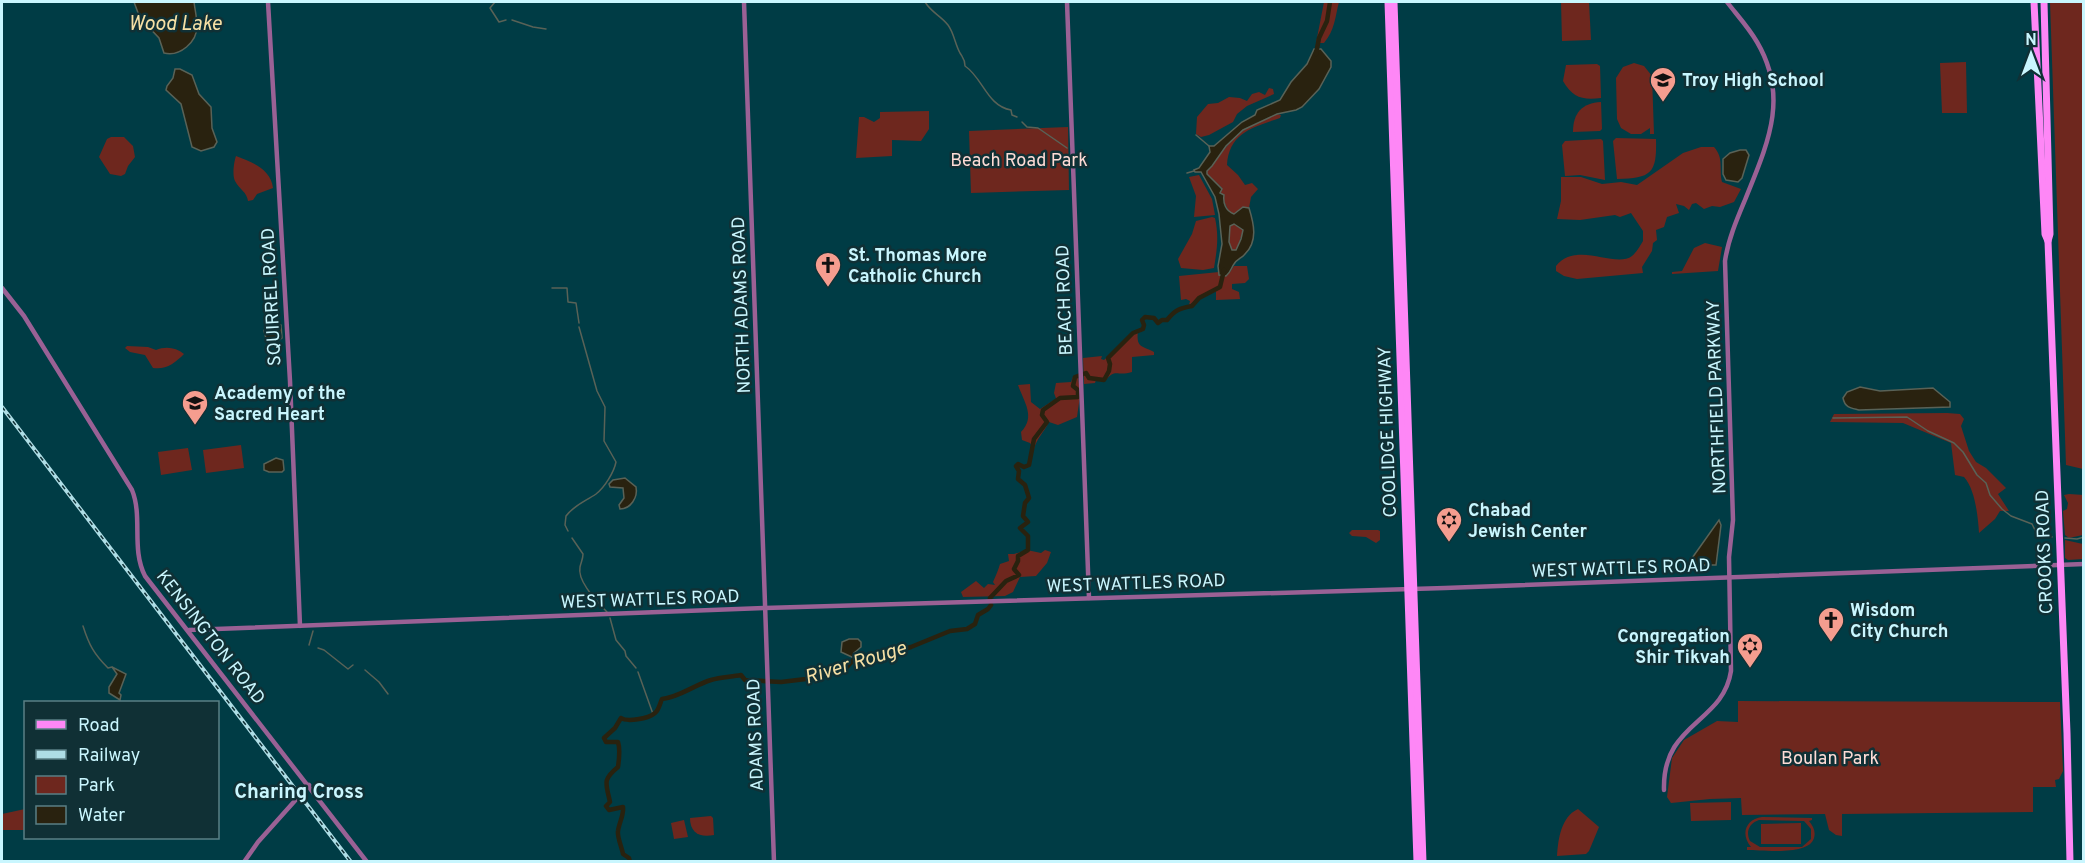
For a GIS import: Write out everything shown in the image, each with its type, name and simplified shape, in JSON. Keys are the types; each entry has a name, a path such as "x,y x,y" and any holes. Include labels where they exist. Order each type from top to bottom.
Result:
{"main road":[{"name":"COOLIDGE HIGHWAY","path":"1388,2 1423,861"},
{"name":"COOLIDGE HIGHWAY","path":"1394,2 1404,417"},
{"name":"CROOKS ROAD","path":"2034,2 2039,128 2046,184"},
{"name":"CROOKS ROAD","path":"2044,2 2048,129 2045,234 2048,241 2070,861"},
{"path":"2035,11 2039,16 2044,14"},
{"path":"2037,54 2042,54 2046,58"},
{"path":"2038,110 2042,114 2047,113"},
{"path":"2039,128 2048,129"},
{"name":"COOLIDGE HIGHWAY","path":"1411,589 1417,861"}],"street":[{"name":"SQUIRREL ROAD","path":"268,2 291,392 300,626"},
{"name":"NORTH ADAMS ROAD","path":"744,2 765,609"},
{"name":"BEACH ROAD","path":"1067,2 1089,598"},
{"name":"NORTHFIELD PARKWAY","path":"1664,790 1667,763 1673,748 1684,733 1717,704 1728,685 1731,664 1729,552 1733,520 1725,261 1731,237 1768,141 1774,98 1771,78 1762,52 1749,29 1727,2"},
{"name":"KENSINGTON ROAD","path":"2,288 24,316 131,488 136,502 138,556 142,571 367,861"},
{"name":"WEST WATTLES ROAD","path":"189,630 2084,564"},
{"name":"ADAMS ROAD","path":"765,609 774,861"},
{"path":"244,861 262,837 309,785"}],"green space":[{"path":"1324,2 1339,2 1330,33 1324,43 1316,43"},
{"path":"1561,2 1589,2 1591,40 1562,41"},
{"path":"2050,2 2083,2 2083,469 2066,465"},
{"path":"1966,62 1967,113 1942,113 1940,63"},
{"path":"1634,63 1644,66 1652,76 1654,134 1650,134 1650,128 1641,134 1631,134 1621,128 1617,119 1616,78 1623,67"},
{"path":"1597,64 1600,66 1601,98 1579,97 1570,91 1563,81 1566,65"},
{"path":"1269,88 1273,89 1274,94 1247,106 1237,114 1233,122 1209,135 1201,137 1196,134 1197,117 1208,104 1218,103 1229,97 1247,101 1252,94 1259,92 1265,95"},
{"path":"1601,102 1602,129 1573,132 1573,125 1580,110 1589,104"},
{"path":"929,111 929,129 921,141 892,140 892,156 856,158 859,117 874,122 880,118 880,112"},
{"path":"1277,114 1281,115 1280,118 1244,132 1232,145 1227,165 1245,185 1252,183 1258,189 1251,197 1249,208 1245,207 1234,214 1229,212 1220,193 1222,188 1207,174 1207,171 1235,136 1255,123"},
{"name":"Beach Road Park","path":"1068,127 1069,190 971,193 969,131"},
{"path":"124,137 133,146 135,157 125,174 121,176 110,174 99,157 107,139"},
{"path":"1616,138 1656,139 1655,160 1650,172 1638,177 1617,179 1613,141"},
{"path":"1601,139 1605,180 1580,175 1565,176 1562,145 1565,141"},
{"path":"1701,147 1714,147 1720,159 1722,182 1741,189 1734,202 1704,209 1696,203 1692,204 1689,210 1676,204 1679,213 1667,217 1664,227 1656,230 1657,240 1653,243 1652,251 1642,267 1643,273 1577,279 1564,276 1556,271 1556,266 1574,255 1625,259 1633,255 1643,241 1643,231 1631,213 1620,217 1615,215 1580,220 1557,219 1561,201 1561,177 1581,177 1602,184 1621,182 1637,185 1683,153"},
{"path":"236,156 265,171 273,188 257,194 253,200 248,201 234,178"},
{"path":"1199,175 1212,199 1215,215 1194,217 1196,196 1189,177"},
{"path":"1215,218 1217,237 1214,268 1203,270 1181,268 1178,259 1192,234 1196,221"},
{"path":"1234,224 1243,230 1237,250 1232,250 1229,242 1230,225"},
{"path":"1705,243 1722,247 1718,271 1672,274 1672,272 1682,271 1694,248"},
{"path":"1234,266 1247,266 1249,279 1245,283 1232,284 1232,289 1239,292 1240,299 1216,300 1216,292 1208,292 1189,305 1190,301 1181,300 1179,276 1219,272 1219,275 1230,272"},
{"path":"1138,330 1139,343 1154,352 1154,355 1132,357 1132,372 1111,375 1104,382 1096,380 1095,383 1084,384 1083,358 1102,356 1101,359 1104,360 1134,331"},
{"path":"127,346 148,347 156,350 170,348 184,354 170,365 153,368 145,355 130,352 125,348"},
{"path":"1078,374 1080,396 1077,417 1058,425 1049,422 1034,449 1030,443 1022,440 1021,432 1028,421 1028,415 1026,403 1018,385 1030,384 1031,402 1040,409 1054,400 1057,401 1054,393 1056,383 1071,382"},
{"path":"1834,414 1960,414 1964,419 1961,426 1969,451 1976,462 1986,468 2006,488 1998,494 2009,511 2000,511 1995,519 1979,533 1977,511 1968,482 1964,477 1955,475 1951,443 1903,423 1830,422"},
{"path":"241,445 244,468 206,473 203,450"},
{"path":"188,448 192,470 161,475 158,452"},
{"path":"2064,495 2084,495 2083,535 2069,538 2065,535 2063,511 2067,509 2068,503"},
{"path":"1352,530 1378,530 1380,540 1376,543 1366,537 1352,536 1349,533"},
{"path":"2065,540 2083,544 2083,559 2068,560 2065,558"},
{"path":"1027,550 1041,553 1045,550 1051,552 1047,563 1036,576 1020,577 1013,592 1005,596 963,597 961,592 976,581 984,588 988,584 995,585 993,582 1000,564 1009,561 1008,554"},
{"name":"Boulan Park","path":"1738,701 2060,702 2063,771 2059,779 2055,780 2056,787 2033,787 2033,812 1842,814 1842,836 1829,830 1825,814 1742,815 1741,798 1671,803 1667,797 1672,758 1684,740 1717,721 1738,722"},
{"path":"1731,802 1731,820 1691,821 1690,803"},
{"path":"24,809 24,830 2,830 2,814"},
{"path":"1578,809 1599,827 1589,851 1586,854 1557,856 1564,823"},
{"path":"711,816 714,835 704,836 694,831 690,818"},
{"path":"1756,818 1812,818 1809,821 1814,829 1814,838 1810,844 1795,850 1747,850 1747,847 1751,847 1746,837 1746,828","holes":["1759,820 1804,821 1811,829 1811,839 1802,847 1760,847 1750,841 1749,828"]},
{"path":"684,820 688,837 674,839 671,823"},
{"path":"1801,823 1801,844 1761,844 1761,824"}],"water":[{"name":"Wood Lake","path":"134,2 194,2 197,26 191,43 176,53 164,53 159,38 140,18"},
{"path":"1314,49 1321,49 1331,61 1331,67 1319,89 1302,107 1277,114 1243,130 1226,146 1207,171 1207,174 1222,189 1220,193 1224,195 1227,209 1234,214 1243,207 1249,208 1253,226 1252,244 1249,249 1235,262 1226,276 1219,275 1218,266 1222,244 1215,197 1201,172 1194,170 1199,168 1210,152 1209,146 1214,146 1242,122 1255,115 1257,110 1280,100 1291,82 1307,64","holes":["1234,224 1243,230 1236,250 1232,250 1229,242 1230,226"]},
{"path":"175,69 192,75 199,94 211,107 212,128 217,142 214,147 201,151 192,147 181,104 166,90"},
{"path":"1746,150 1749,155 1742,178 1738,182 1726,180 1723,174 1723,159 1730,153"},
{"path":"274,323 281,325 282,338 274,344 267,342 264,331 266,326"},
{"path":"1860,387 1880,391 1933,388 1950,402 1950,407 1859,410 1849,407 1843,398 1847,392"},
{"path":"276,458 283,460 284,470 282,472 264,470 264,464"},
{"path":"625,478 636,487 636,495 630,505 620,509 619,505 624,498 623,488 610,487 609,484 613,480"},
{"path":"1719,520 1721,525 1716,565 1691,565 1690,561"},
{"path":"858,639 861,642 861,647 854,653 856,655 854,658 841,652 842,642"},
{"path":"112,667 126,674 119,693 120,700 109,693 109,687 117,674"}],"waterway":[{"path":"495,2 490,8 499,22 506,20"},
{"path":"925,2 950,28 965,66 996,103 1011,110 1012,115 1017,117"},
{"name":"River Rouge","path":"1316,54 1319,38 1327,21 1330,2"},
{"path":"512,20 546,29"},
{"path":"1022,122 1027,127 1038,128 1067,148"},
{"path":"1196,135 1209,146"},
{"path":"1187,173 1194,171"},
{"name":"River Rouge","path":"990,598 1006,581 1019,575 1014,569 1018,556 1028,550 1028,536 1020,528 1028,522 1023,516 1025,503 1029,498 1025,485 1018,479 1019,471 1016,466 1018,464 1024,467 1029,465 1034,439 1047,422 1042,415 1043,410 1060,398 1078,397 1078,390 1073,386 1075,377 1086,373 1089,378 1104,380 1109,371 1108,358 1133,333 1143,329 1142,320 1145,317 1154,318 1158,323 1167,320 1178,310 1192,306 1199,298 1220,287 1224,270"},
{"path":"552,288 567,288 568,302 576,303 579,323"},
{"path":"568,531 565,525 566,516 576,506 599,491 609,479 616,462 604,441 605,407 597,391 579,327"},
{"path":"1833,418 1907,417 1928,431 1954,443 1963,452 1977,475 1986,483 1990,495 2002,509 2011,516 2032,524 2035,530 2052,537"},
{"path":"2065,538 2084,537"},
{"path":"572,538 583,554 580,567 582,579 607,612"},
{"name":"River Rouge","path":"630,862 629,858 623,854 618,836 623,807 609,810 606,806 610,802 606,782 609,775 618,767 619,751 618,742 606,742 604,738 615,728 621,718 633,720 648,717 656,712 662,699 715,679 741,675 745,680 781,682 806,679 847,667 856,657 877,657 911,647 950,631 967,629 975,624 978,615 991,605"},
{"path":"610,618 616,640 636,668"},
{"path":"83,626 96,654 108,668 112,667"},
{"path":"309,645 313,631"},
{"path":"318,648 324,650 348,669 353,665"},
{"path":"365,670 379,682 388,694"},
{"path":"638,672 653,714"}],"railway":[{"path":"2,407 351,862"}],"place":[{"name":"Troy High School","path":"1663,103"},
{"name":"St. Thomas More Catholic Church","path":"828,288"},
{"name":"Academy of the Sacred Heart","path":"195,426"},
{"name":"Chabad Jewish Center","path":"1449,543"},
{"name":"Wisdom City Church","path":"1831,643"},
{"name":"Congregation Shir Tikvah","path":"1750,669"}],"district":[{"name":"Charing Cross","path":"299,791"}]}
